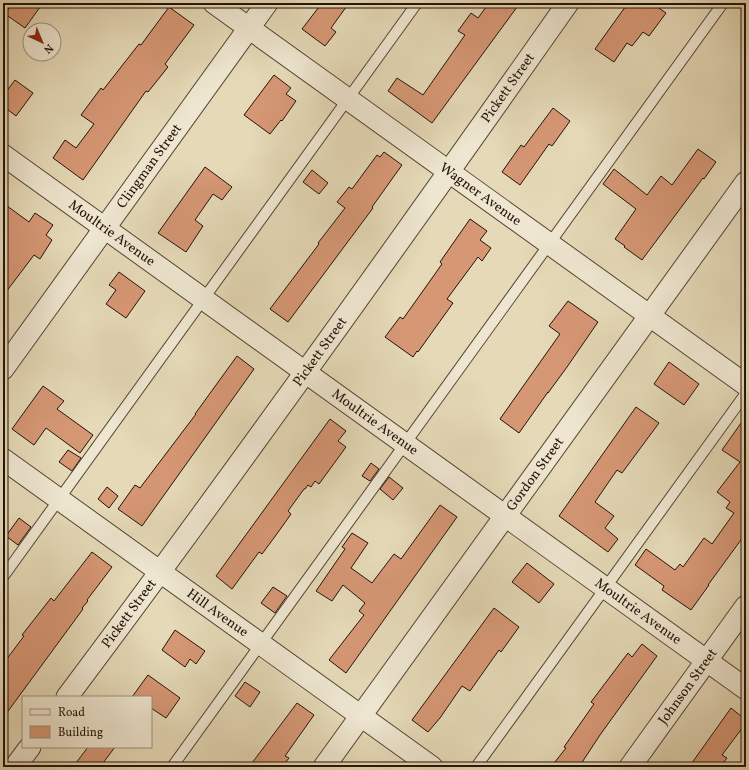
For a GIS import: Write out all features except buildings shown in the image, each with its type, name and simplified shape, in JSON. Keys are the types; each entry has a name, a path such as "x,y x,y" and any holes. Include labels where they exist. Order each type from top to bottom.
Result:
{"street":[{"name":"Wagner Avenue","path":"214,3 746,385"},
{"name":"Clingman Street","path":"3,370 267,3"},
{"name":"Pickett Street","path":"68,696 161,572 449,172 568,3"},
{"name":"Moultrie Avenue","path":"3,155 746,689"},
{"name":"Gordon Street","path":"324,767 746,182"},
{"name":"Hill Avenue","path":"3,459 432,767"},
{"name":"Johnson Street","path":"630,767 746,606"},
{"path":"15,767 29,748"}],"lane":[{"path":"3,577 417,3"},
{"path":"172,767 723,3"},
{"path":"476,767 746,393"}]}
